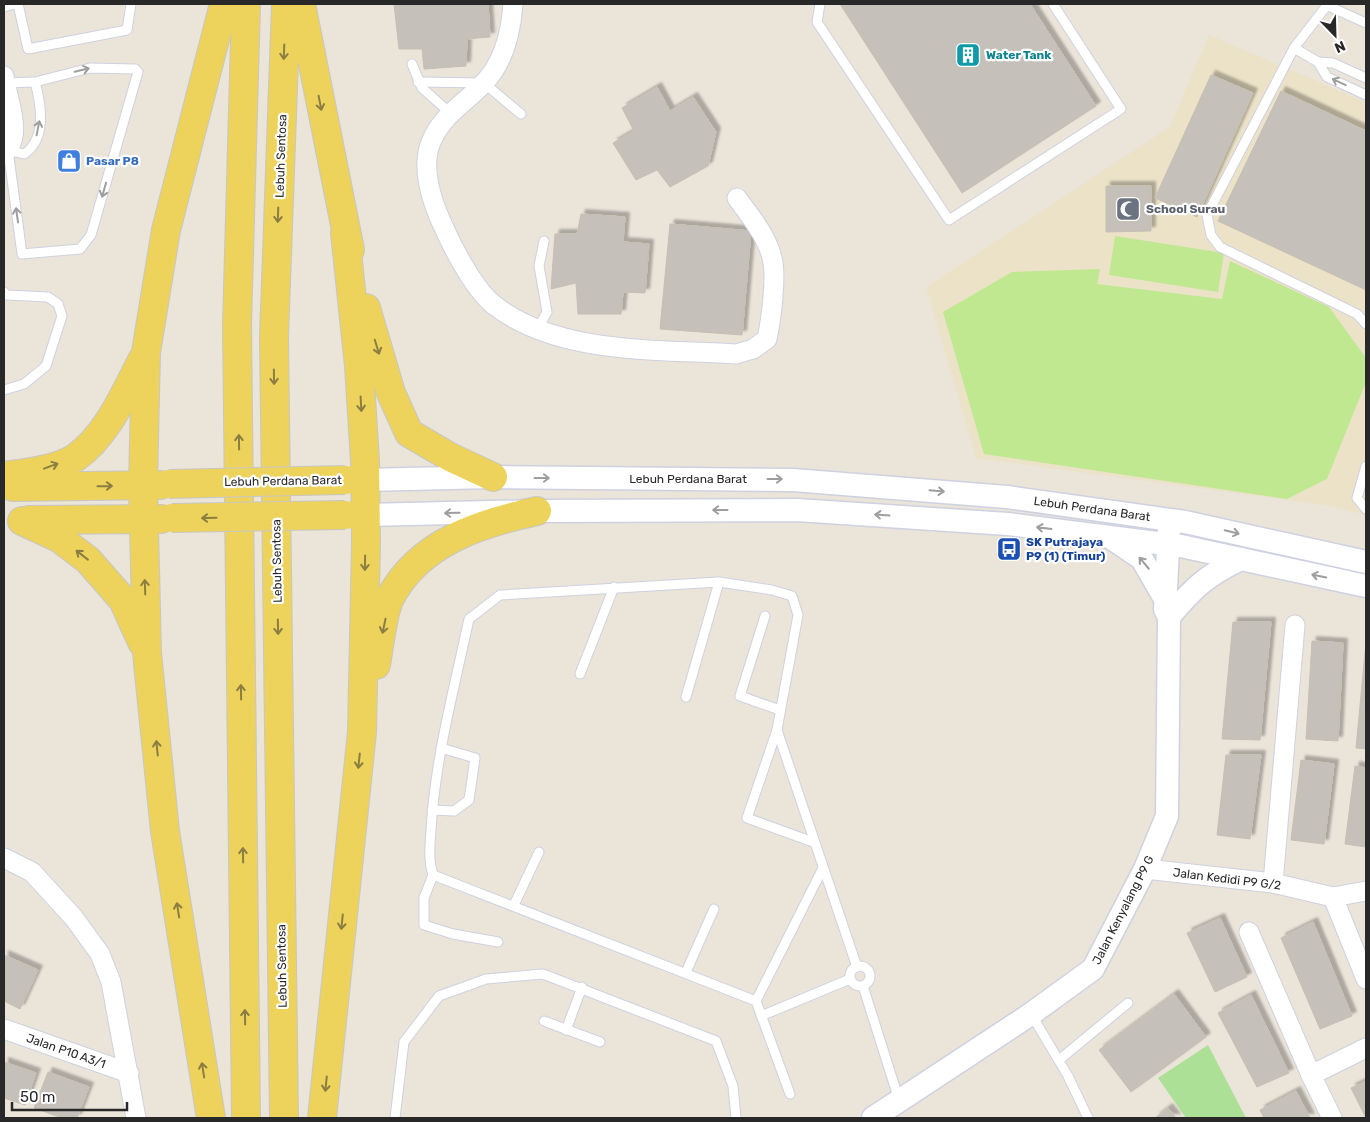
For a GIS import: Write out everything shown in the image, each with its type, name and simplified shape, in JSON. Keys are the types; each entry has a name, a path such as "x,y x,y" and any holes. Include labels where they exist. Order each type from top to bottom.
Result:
{"main road":[{"path":"211,1118 165,830 147,653 142,485 146,352 166,230 224,4"},
{"path":"246,4 237,325 246,1118"},
{"name":"Lebuh Sentosa","path":"284,1118 274,337 286,4"},
{"path":"301,4 345,233 359,366 355,515 362,732"},
{"path":"345,233 389,384 409,433 450,457 493,477"},
{"path":"4,476 38,471 74,458 96,437 124,397 146,352"},
{"name":"Lebuh Perdana Barat","path":"4,487 355,480"},
{"path":"322,1118 362,732 389,599 411,567 434,550 468,530 496,520 537,511"},
{"name":"Lebuh Perdana Barat","path":"13,521 355,515"},
{"path":"13,521 60,538 88,560 123,600 147,653"}],"street":[{"path":"513,4 505,50 484,83 449,112 439,125 430,144 427,174 438,216 459,260 493,305 537,330 595,345 736,354 753,349 767,339 772,314 773,259 762,233 737,198"},
{"path":"4,80 15,134 6,152"},
{"name":"Lebuh Perdana Barat","path":"355,480 493,477 793,480 1007,497 1177,521 1366,562"},
{"name":"Lebuh Perdana Barat","path":"355,515 537,511 797,510 1008,524 1175,545 1366,586"},
{"name":"Jalan Kenyalang P9 G","path":"873,1118 1031,1014 1093,969 1146,869 1166,816 1170,609 1177,521"},
{"path":"1110,537 1142,559 1170,609 1201,581 1218,569 1241,559"},
{"path":"1273,883 1295,626"},
{"path":"4,858 32,872 74,918 100,954 111,982 136,1118"},
{"name":"Jalan Kedidi P9 G/2","path":"1146,869 1273,883 1333,897 1366,891"},
{"path":"1333,897 1366,979"},
{"path":"1249,932 1311,1075 1332,1118"},
{"name":"Jalan P10 A3/1","path":"4,1029 129,1073"},
{"path":"1311,1075 1366,1048"}],"lane":[{"path":"4,7 17,4 28,49 127,30 131,4"},
{"path":"820,4 817,22 950,220 1121,108 1054,4"},
{"path":"1366,23 1327,5 1294,48 1206,215 1211,235 1220,247 1357,314 1366,324"},
{"path":"1294,48 1318,62 1333,63 1366,78"},
{"path":"1318,62 1327,77 1366,95"},
{"path":"412,64 422,88 449,112"},
{"path":"4,80 34,82 90,68 135,69 138,72 91,235 80,249 22,254 6,152 24,154 36,142 41,114 40,100 34,82"},
{"path":"418,82 484,83 521,114"},
{"path":"537,330 547,312 539,266 544,240"},
{"path":"4,292 6,295 20,297 48,297 58,304 62,316 46,366 24,384 4,390"},
{"path":"1366,466 1357,498 1366,510"},
{"path":"686,697 719,582"},
{"path":"756,1001 434,875 429,864 432,810 441,748 469,619 500,595 719,582 772,590 792,596 798,616 777,730 747,818 813,842"},
{"path":"580,674 614,587"},
{"path":"765,616 740,696 780,710"},
{"path":"777,730 813,842 857,967"},
{"path":"432,810 454,812 469,800 475,758 441,748"},
{"path":"514,905 538,852"},
{"path":"790,1094 756,1001 823,868"},
{"path":"434,875 424,898 424,925 453,934 498,942"},
{"path":"686,972 714,908"},
{"path":"857,967 865,968 870,974 868,982 863,986 854,985 850,980 851,972 857,967"},
{"path":"395,1118 404,1042 439,996 486,980 543,974 582,987 716,1041 733,1086 736,1118"},
{"path":"761,1016 850,980"},
{"path":"863,986 899,1101"},
{"path":"566,1030 582,987"},
{"path":"1059,1060 1128,1003"},
{"path":"1031,1014 1059,1060 1088,1118"},
{"path":"544,1021 600,1042"}],"shaded area":[{"path":"1209,35 1366,102 1366,515 1331,506 976,458 926,287 1170,127"}],"green space":[{"path":"1115,236 1224,253 1218,292 1109,275"},
{"path":"1230,261 1329,307 1366,358 1366,382 1327,479 1287,499 984,454 943,312 1012,272 1100,269 1097,284 1222,299"},
{"path":"1208,1045 1246,1118 1186,1118 1158,1078"}],"building":[{"path":"394,4 488,4 490,37 467,39 466,66 424,69 422,49 399,49"},
{"name":"Water Tank","path":"840,4 1030,4 1096,106 962,193"},
{"path":"1211,75 1253,93 1197,217 1155,198"},
{"path":"657,87 670,111 693,97 716,132 708,166 670,187 657,170 636,180 613,143 634,131 622,108"},
{"path":"1281,91 1366,131 1366,290 1218,221"},
{"name":"School Surau","path":"1106,186 1151,186 1151,231 1106,232"},
{"path":"581,214 625,217 623,242 649,244 645,293 623,292 621,314 578,314 576,283 551,289 555,234 577,234"},
{"path":"670,224 751,231 742,335 660,329"},
{"path":"1233,622 1271,622 1260,740 1222,739"},
{"path":"1312,641 1343,643 1338,741 1306,739"},
{"path":"1366,642 1366,749 1356,748"},
{"path":"1226,755 1261,755 1250,839 1217,835"},
{"path":"1301,760 1334,764 1324,844 1291,840"},
{"path":"1355,766 1366,768 1366,847 1345,844"},
{"path":"1220,918 1247,977 1215,992 1187,933"},
{"path":"1313,922 1352,1016 1320,1029 1281,938"},
{"path":"4,955 38,970 20,1009 4,1001"},
{"path":"1174,994 1206,1037 1131,1092 1099,1050"},
{"path":"1251,995 1289,1073 1257,1087 1218,1013"},
{"path":"4,1062 36,1073 25,1105 4,1098"},
{"path":"48,1072 89,1087 77,1118 62,1118 34,1108"},
{"path":"1366,1081 1366,1118 1351,1088"},
{"path":"1296,1091 1310,1118 1264,1118 1260,1110"},
{"path":"1168,1108 1176,1118 1155,1118"}],"place":[{"name":"Water Tank","path":"968,55"},
{"name":"Pasar P8","path":"69,161"},
{"name":"School Surau","path":"1128,209"},
{"name":"SK Putrajaya P9 (1) (Timur)","path":"1009,549"}]}
